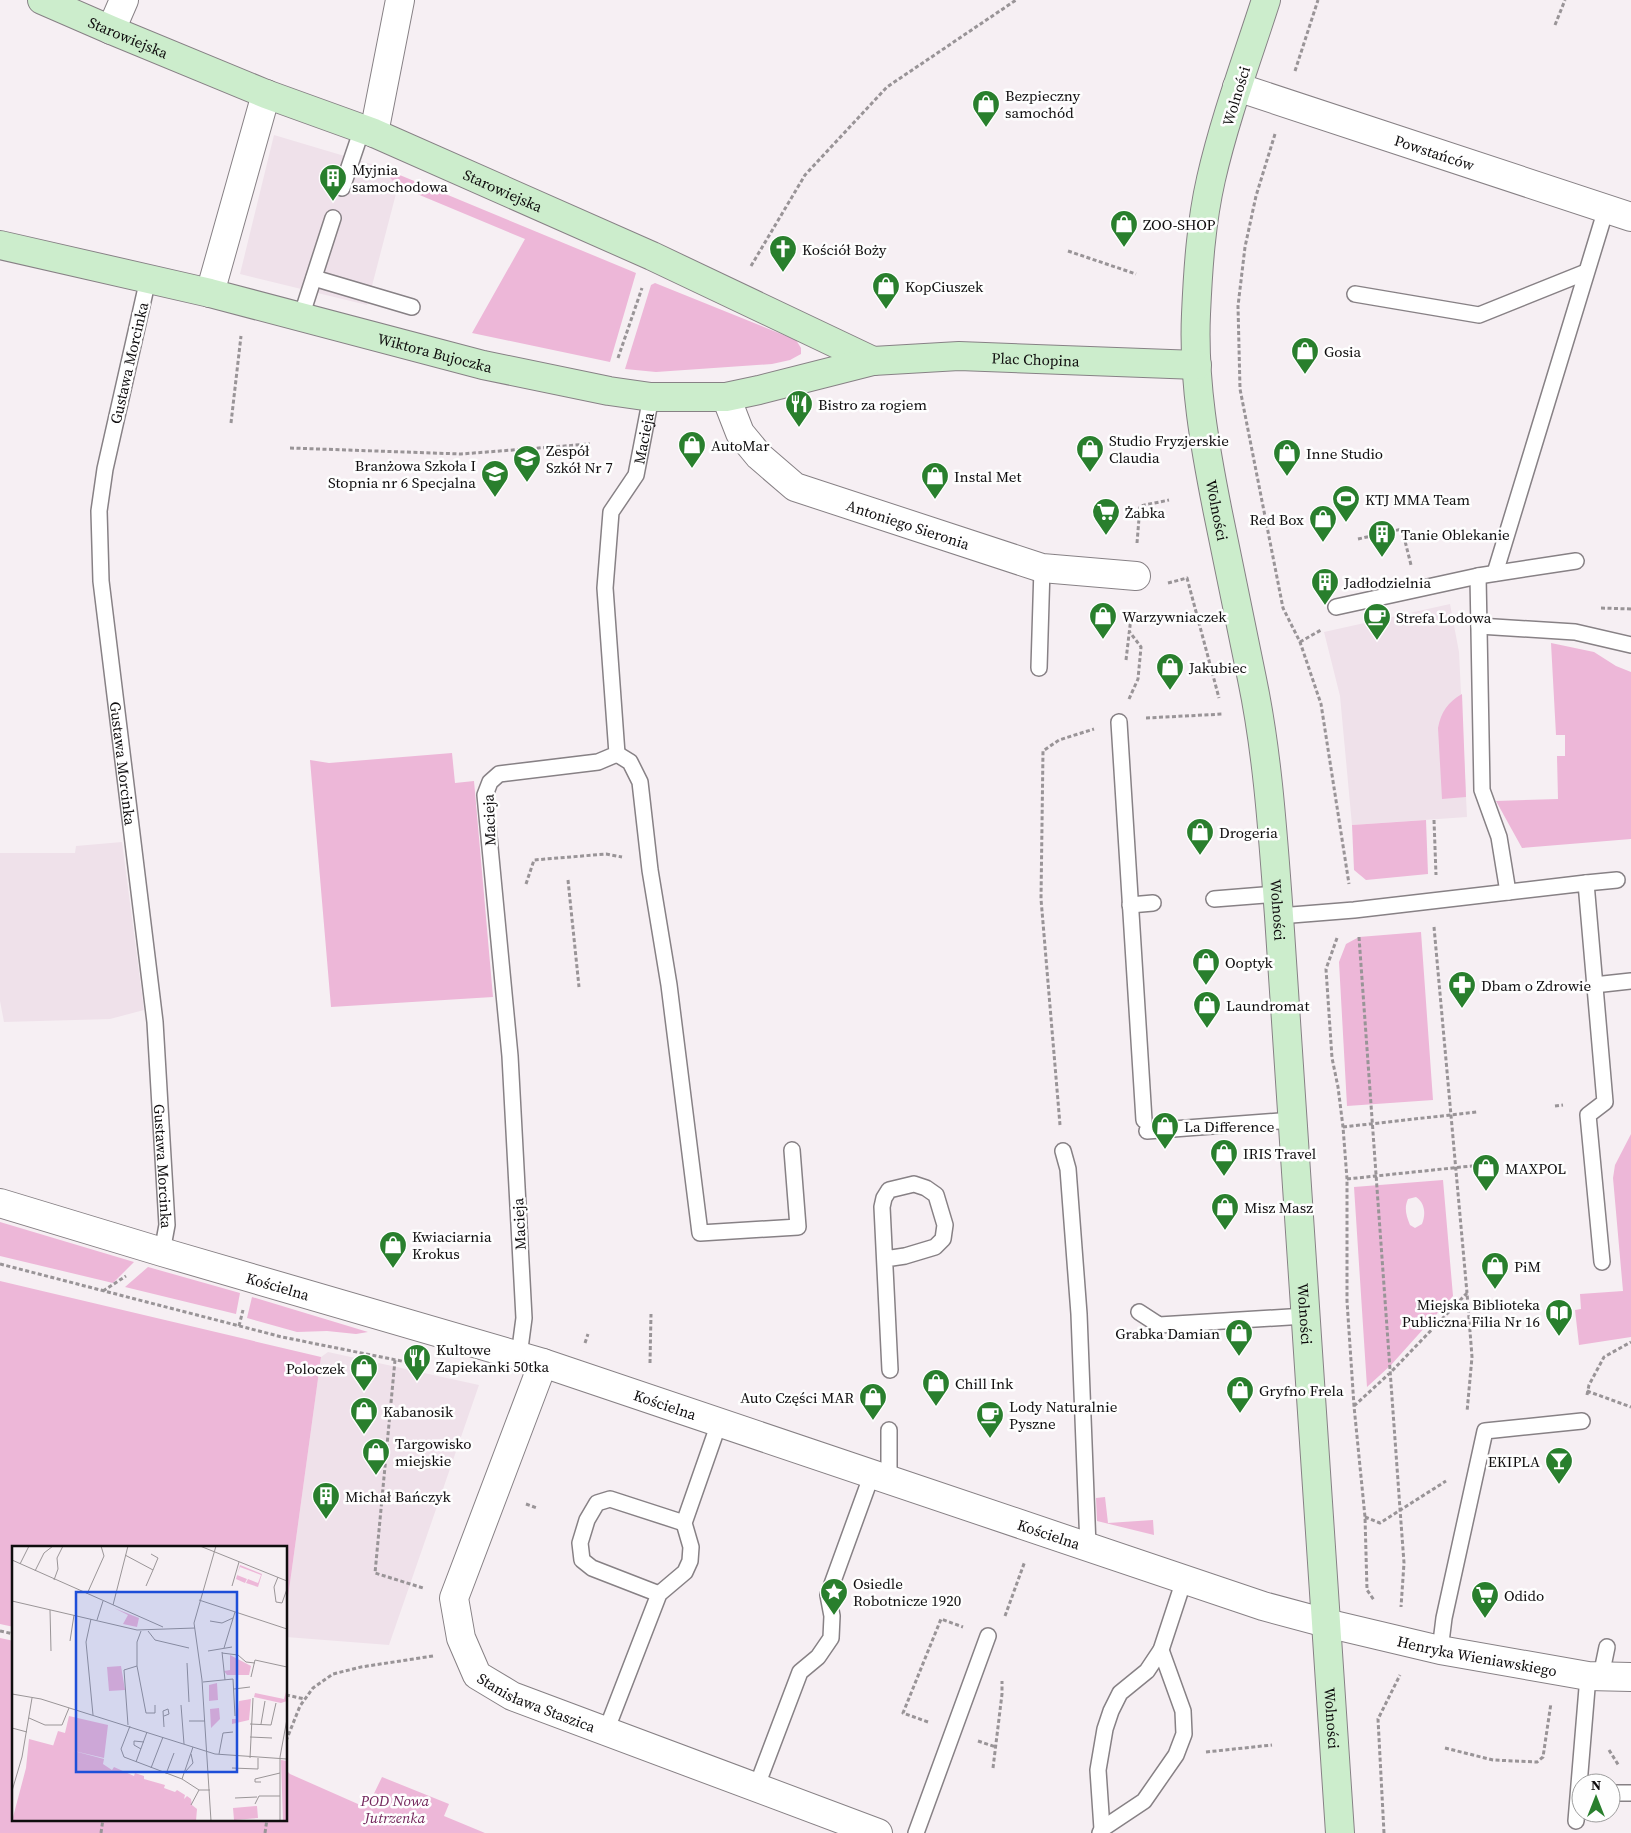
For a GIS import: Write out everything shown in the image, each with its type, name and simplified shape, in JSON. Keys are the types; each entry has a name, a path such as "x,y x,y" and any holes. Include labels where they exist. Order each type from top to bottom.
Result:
{"street":[{"name":"Starowiejska","path":"42,0 266,94 368,131 652,256 874,361"},
{"path":"111,30 124,0"},
{"path":"368,131 400,0"},
{"name":"Wolności","path":"1266,0 1237,87 1211,178 1204,222 1196,316 1197,365 1207,457 1258,710 1266,769 1278,905 1340,1833"},
{"name":"Powstańców","path":"1237,87 1618,213"},
{"path":"210,293 266,94"},
{"name":"Wiktora Bujoczka","path":"0,245 210,293 483,365 609,391 652,397 726,397 874,361"},
{"name":"Plac Chopina","path":"874,361 959,356 1197,365"},
{"name":"Antoniego Sieronia","path":"726,397 740,433 759,456 795,487 1042,568 1136,576"},
{"name":"Kościelna","path":"0,1203 531,1360 1184,1580 1326,1623"},
{"path":"454,1598 531,1360"},
{"name":"Stanisława Staszica","path":"454,1598 461,1638 477,1675 512,1696 878,1833"},
{"name":"Henryka Wieniawskiego","path":"1326,1623 1440,1650 1595,1676 1631,1677"}],"lane":[{"path":"342,188 368,131"},
{"path":"1495,573 1586,272 1618,213"},
{"path":"301,317 333,218"},
{"path":"1355,294 1479,315 1586,272"},
{"path":"314,278 412,307"},
{"name":"Gustawa Morcinka","path":"148,280 105,469 99,511 101,582 156,1022 167,1224 162,1252"},
{"name":"Macieja","path":"531,1360 524,1318 510,1056 486,795 490,782 499,774 598,762 617,754 605,588 611,512 636,475 652,397"},
{"path":"1336,607 1478,576 1576,561"},
{"path":"1039,668 1042,568"},
{"path":"1478,576 1482,790 1499,837 1508,892"},
{"path":"1479,626 1575,632 1631,645"},
{"path":"1119,722 1146,1125 1292,1120"},
{"path":"617,754 630,762 640,782 648,854 669,984 700,1233 798,1227 792,1150"},
{"path":"1214,899 1348,910 1617,880"},
{"path":"1586,883 1605,1102 1588,1115 1602,1262"},
{"path":"1130,905 1154,903"},
{"path":"1594,984 1631,981"},
{"path":"1062,1151 1068,1169 1078,1305 1088,1547"},
{"path":"885,1259 905,1256 935,1247 943,1239 945,1225 936,1195 926,1188 914,1184 889,1190 882,1206 890,1370"},
{"path":"1139,1312 1159,1325 1305,1316"},
{"path":"1440,1650 1444,1618 1485,1431 1582,1420"},
{"path":"606,1731 659,1594 685,1572 690,1561 691,1547 684,1524 719,1423"},
{"path":"756,1788 800,1672 818,1657 831,1638 832,1616 828,1595 881,1477 889,1430"},
{"path":"659,1594 592,1568 582,1560 580,1543 587,1520 598,1503 610,1499 684,1524"},
{"path":"1101,1831 1098,1770 1110,1711 1120,1693 1148,1671 1161,1650 1184,1580"},
{"path":"916,1833 988,1636"},
{"path":"1582,1773 1595,1676 1607,1647"},
{"path":"1101,1831 1144,1801 1176,1755 1184,1734 1183,1711 1161,1650"}],"path":[{"path":"750,268 805,175 887,87 1016,0"},
{"path":"1318,0 1256,196 1245,247 1238,306 1240,389 1282,608 1300,642 1321,704 1349,886 1348,910 1326,969 1332,1058 1343,1127 1347,1179 1347,1301 1354,1406 1365,1517 1367,1590 1378,1604"},
{"path":"1555,25 1565,0"},
{"path":"1068,251 1136,274"},
{"path":"617,360 652,256"},
{"path":"230,423 242,330"},
{"path":"290,448 461,454 590,444"},
{"path":"1126,660 1136,576 1140,506 1169,500"},
{"path":"1358,539 1402,529 1417,590"},
{"path":"1062,1151 1041,899 1043,751 1058,740 1119,722 1144,718 1224,715 1187,578 1177,581"},
{"path":"1119,722 1138,679 1141,647 1129,630"},
{"path":"1434,820 1435,852"},
{"path":"526,884 534,860 606,854 623,857 648,854"},
{"path":"1436,877 1445,877"},
{"path":"568,880 579,987"},
{"path":"1348,910 1359,932 1374,1124 1404,1562 1401,1616"},
{"path":"1433,924 1472,1357"},
{"path":"1343,1127 1477,1112"},
{"path":"1347,1179 1481,1165"},
{"path":"0,1264 282,1337 423,1365"},
{"path":"1354,1406 1391,1372 1467,1293"},
{"path":"650,1367 652,1314"},
{"path":"1582,1420 1589,1384 1604,1357 1631,1342"},
{"path":"395,1360 375,1573 454,1598"},
{"path":"1588,1391 1631,1407"},
{"path":"1365,1517 1380,1523 1452,1477"},
{"path":"519,1501 537,1508"},
{"path":"288,1736 300,1706 305,1699 313,1688 333,1674 361,1667 428,1657 464,1644"},
{"path":"1384,1833 1378,1719 1402,1669"},
{"path":"288,1695 305,1699"},
{"path":"1445,1748 1493,1760 1537,1762 1543,1757 1552,1695"},
{"path":"1176,1755 1272,1745"},
{"path":"101,1833 103,1820"},
{"path":"265,1833 267,1820"}],"shaded area":[{"path":"274,135 378,166 398,186 367,305 240,274"},
{"path":"1450,604 1459,652 1467,817 1352,825 1340,696 1324,632"},
{"path":"122,842 144,1010 110,1019 4,1022 0,1001 0,853 75,853 76,846"},
{"name":"Targowisko miejskie","path":"328,1352 479,1385 389,1645 288,1637 288,1597 321,1357"}],"green space":[{"path":"378,166 636,273 610,362 472,333 525,239 398,186"},
{"path":"655,283 796,340 801,348 801,354 790,360 772,364 656,372 625,369 651,285"},
{"path":"1551,643 1594,652 1616,666 1631,672 1631,839 1522,848 1496,801 1558,799 1557,756 1565,756 1565,735 1556,735"},
{"path":"1462,694 1466,797 1442,799 1438,728 1446,708"},
{"path":"452,753 455,783 474,781 493,997 331,1007 310,760 329,763"},
{"path":"1426,820 1428,874 1366,880 1354,870 1352,825"},
{"path":"1421,932 1433,1100 1347,1106 1339,962 1346,944 1359,937"},
{"path":"1631,1134 1631,1337 1579,1345 1575,1310 1581,1309 1580,1294 1623,1291 1613,1178 1615,1165"},
{"path":"1443,1180 1453,1296 1391,1365 1367,1387 1354,1187","holes":["1416,1197 1424,1209 1424,1216 1422,1224 1415,1228 1410,1225 1406,1205 1408,1199"]},
{"path":"0,1222 134,1262 113,1283 0,1256"},
{"path":"148,1267 240,1293 236,1314 125,1287"},
{"path":"0,1281 321,1357 288,1597 288,1546 12,1546 12,1627 0,1624"},
{"path":"252,1297 368,1332 356,1334 327,1331 297,1332 247,1318"},
{"path":"1105,1497 1108,1523 1153,1520 1154,1535 1097,1521 1096,1498"},
{"name":"POD Nowa Jutrzenka","path":"0,1638 12,1641 12,1820 288,1820 288,1772 367,1808 382,1777 449,1804 444,1816 485,1833 0,1833"}],"place":[{"name":"Bezpieczny samochód","path":"986,128"},
{"name":"Myjnia samochodowa","path":"333,202"},
{"name":"ZOO-SHOP","path":"1124,248"},
{"name":"Kościół Boży","path":"783,273"},
{"name":"KopCiuszek","path":"886,310"},
{"name":"Gosia","path":"1305,375"},
{"name":"Bistro za rogiem","path":"799,428"},
{"name":"AutoMar","path":"692,469"},
{"name":"Studio Fryzjerskie Claudia","path":"1090,473"},
{"name":"Inne Studio","path":"1287,477"},
{"name":"Zespół Szkół Nr 7","path":"527,483"},
{"name":"Branżowa Szkoła I Stopnia nr 6 Specjalna","path":"495,498"},
{"name":"Instal Met","path":"935,500"},
{"name":"KTJ MMA Team","path":"1346,523"},
{"name":"Żabka","path":"1106,536"},
{"name":"Red Box","path":"1323,543"},
{"name":"Tanie Oblekanie","path":"1382,558"},
{"name":"Jadłodzielnia","path":"1325,606"},
{"name":"Warzywniaczek","path":"1103,640"},
{"name":"Strefa Lodowa","path":"1377,641"},
{"name":"Jakubiec","path":"1170,691"},
{"name":"Drogeria","path":"1200,856"},
{"name":"Ooptyk","path":"1206,986"},
{"name":"Dbam o Zdrowie","path":"1462,1009"},
{"name":"Laundromat","path":"1207,1029"},
{"name":"La Difference","path":"1165,1150"},
{"name":"IRIS Travel","path":"1224,1177"},
{"name":"MAXPOL","path":"1486,1192"},
{"name":"Misz Masz","path":"1225,1231"},
{"name":"Kwiaciarnia Krokus","path":"393,1269"},
{"name":"PiM","path":"1495,1290"},
{"name":"Miejska Biblioteka Publiczna Filia Nr 16","path":"1559,1337"},
{"name":"Grabka Damian","path":"1239,1357"},
{"name":"Kultowe Zapiekanki 50tka","path":"417,1382"},
{"name":"Poloczek","path":"364,1392"},
{"name":"Chill Ink","path":"936,1407"},
{"name":"Gryfno Frela","path":"1240,1414"},
{"name":"Auto Części MAR","path":"873,1421"},
{"name":"Kabanosik","path":"364,1435"},
{"name":"Lody Naturalnie Pyszne","path":"990,1439"},
{"name":"Targowisko miejskie","path":"376,1476"},
{"name":"EKIPLA","path":"1559,1485"},
{"name":"Michał Bańczyk","path":"326,1520"},
{"name":"Osiedle Robotnicze 1920","path":"834,1616"},
{"name":"Odido","path":"1485,1619"}]}
